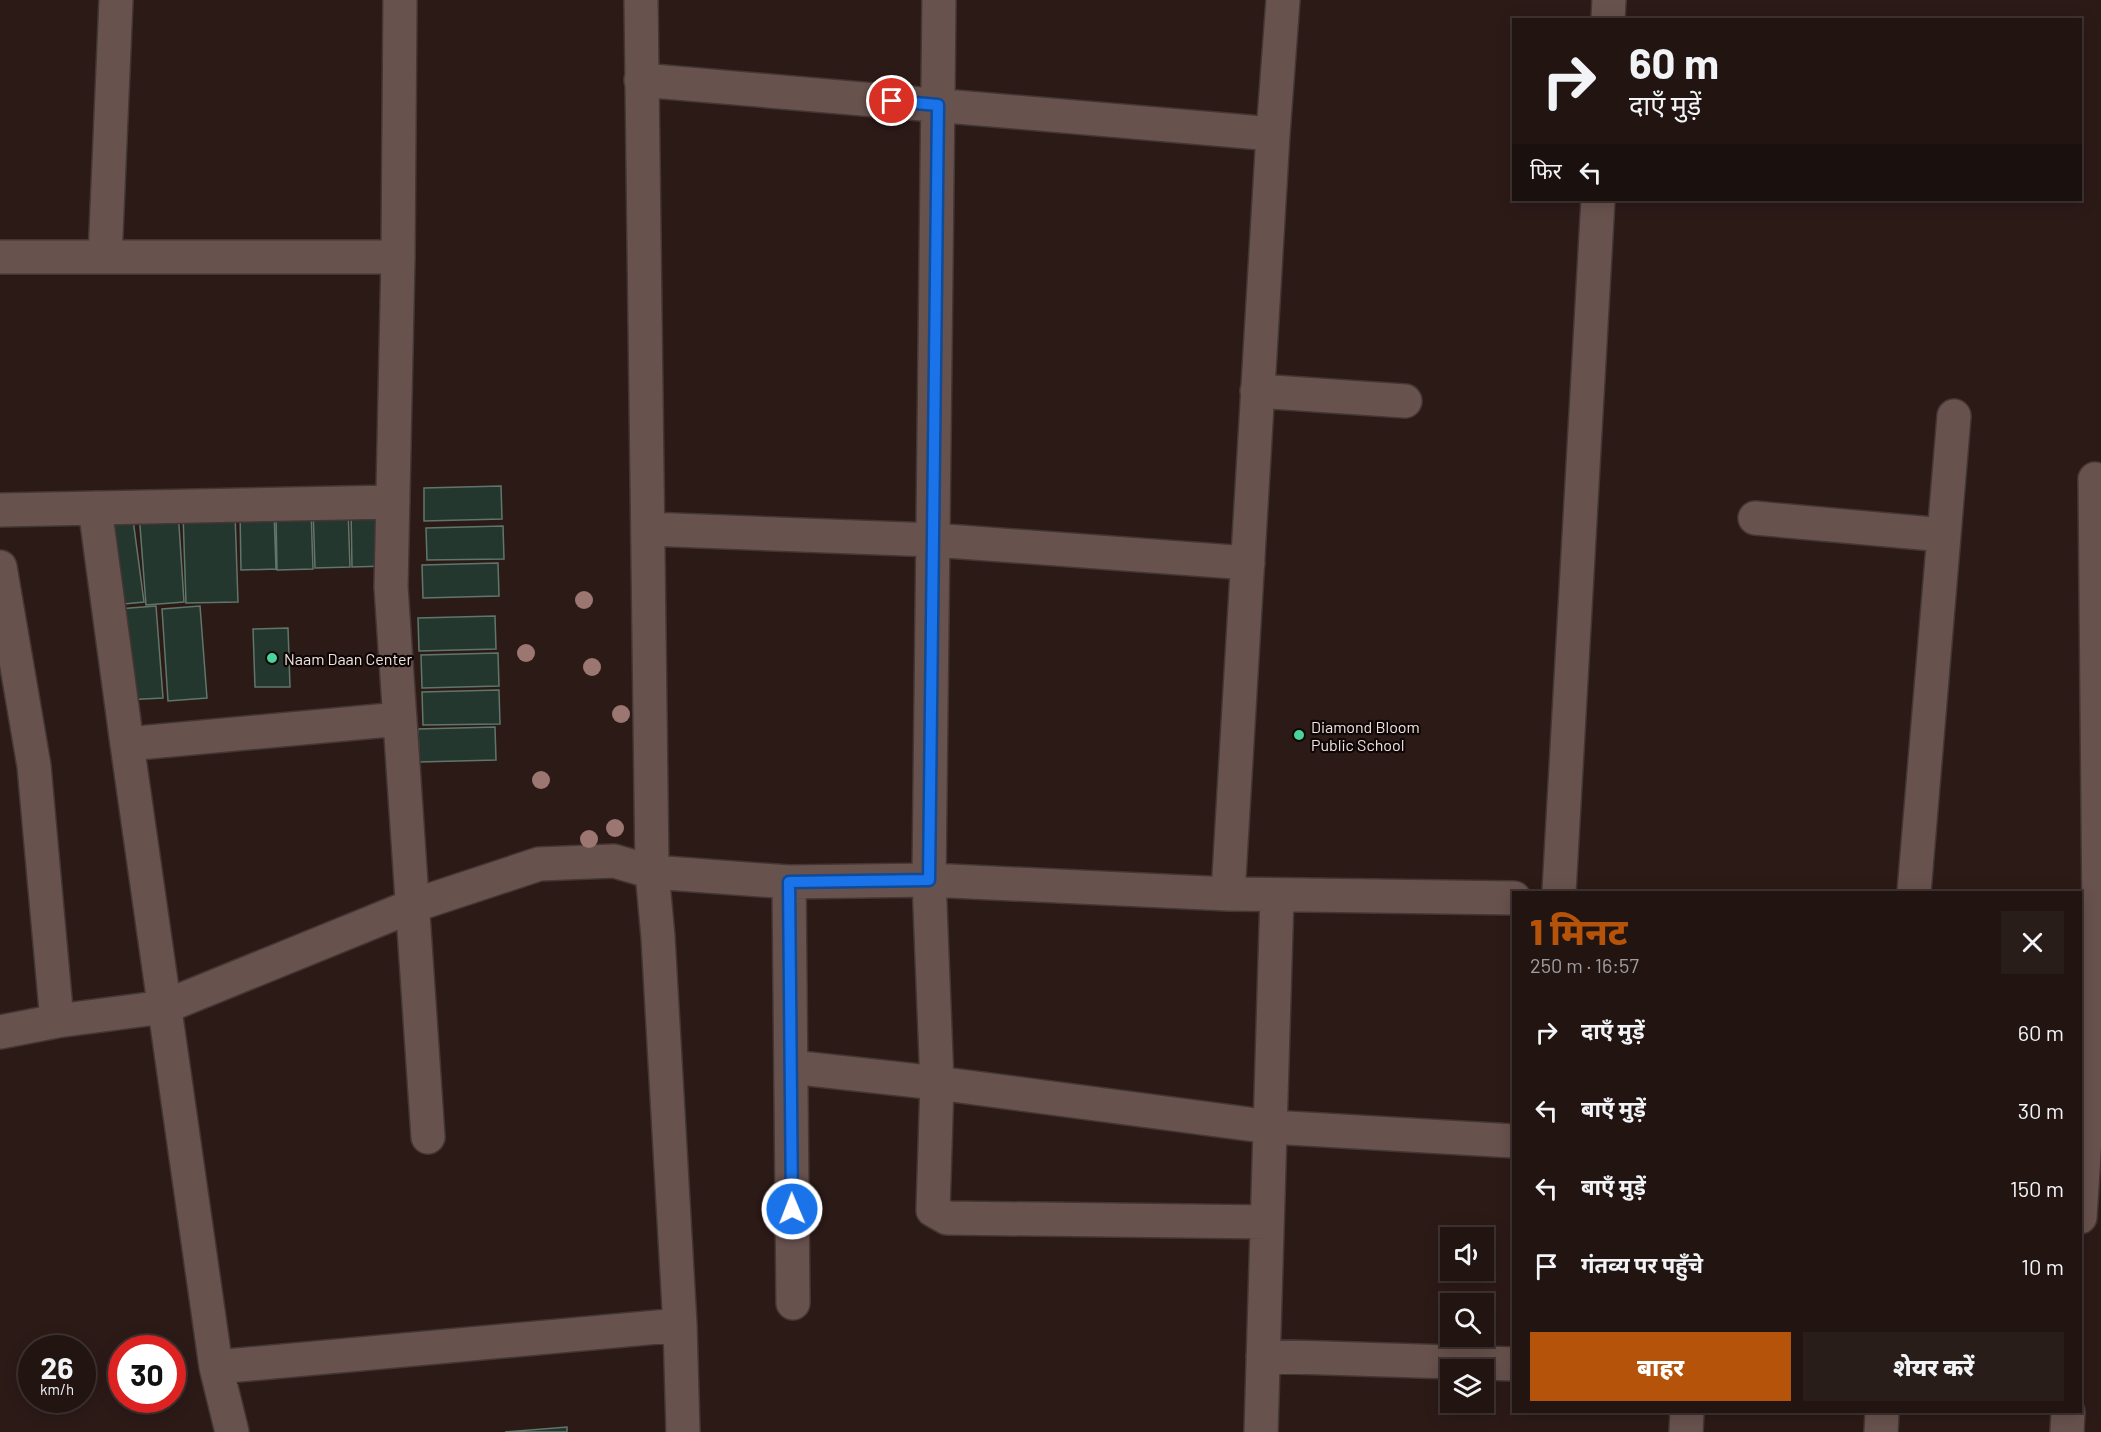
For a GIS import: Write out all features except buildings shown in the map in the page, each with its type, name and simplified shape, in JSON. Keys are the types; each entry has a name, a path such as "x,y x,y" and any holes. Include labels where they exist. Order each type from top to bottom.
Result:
{"street":[{"path":"105,257 116,0"},
{"path":"400,0 398,257 391,587 428,1137"},
{"path":"641,0 652,872 658,937 680,1325 683,1432"},
{"path":"939,0 929,880 937,1083 933,1210 947,1218 1267,1222"},
{"path":"1228,894 1257,391 1283,0"},
{"path":"1608,18 1609,0"},
{"path":"641,80 1273,134"},
{"path":"1559,891 1598,201"},
{"path":"0,257 398,257"},
{"path":"1257,391 1405,401"},
{"path":"1914,891 1954,416"},
{"path":"2082,1204 2089,1160 2094,916 2099,598 2095,479"},
{"path":"0,510 393,502"},
{"path":"95,508 216,1367 232,1432"},
{"path":"1755,518 1944,535"},
{"path":"648,528 933,540 1248,563"},
{"path":"0,567 34,765 57,1021"},
{"path":"127,744 400,719"},
{"path":"0,1032 57,1021 164,1007 412,906 539,864 614,861 652,872 789,882 929,880 1228,894 1512,898"},
{"path":"789,882 793,1303"},
{"path":"1261,1432 1277,895"},
{"path":"791,1067 937,1083 1270,1127 1512,1141"},
{"path":"216,1367 680,1325"},
{"path":"1263,1356 1512,1364"},
{"path":"1686,1432 1687,1413"},
{"path":"1881,1432 1882,1413"},
{"path":"2067,1432 2068,1413"}],"place":[{"name":"Naam Daan Center","path":"272,658"},
{"name":"Diamond Bloom Public School","path":"1299,735"}],"route":[{"path":"792,1209 789,882 929,880 938,105 892,101"}]}
